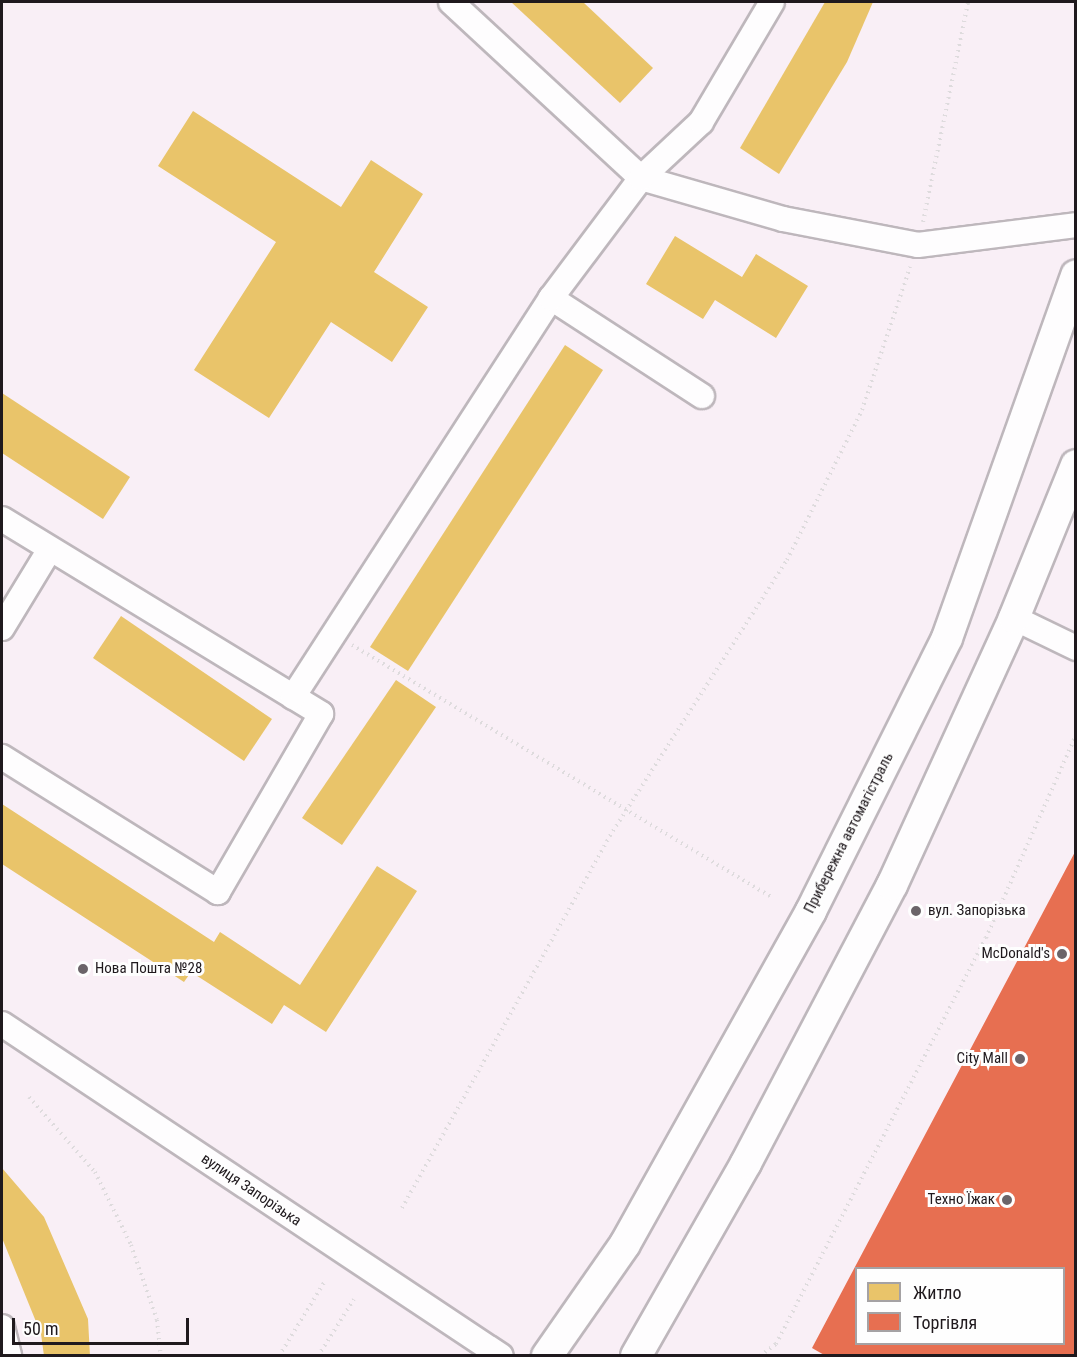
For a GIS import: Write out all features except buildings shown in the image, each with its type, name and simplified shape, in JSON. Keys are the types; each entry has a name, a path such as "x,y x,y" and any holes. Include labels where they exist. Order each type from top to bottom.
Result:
{"main road":[{"name":"Прибережна автомагістраль","path":"547,1356 625,1244 805,921 947,638 1076,275"},
{"path":"636,1356 746,1162 892,885 1014,618 1076,465"}],"street":[{"path":"451,2 641,178 804,224 918,245 1076,225"},
{"path":"293,697 551,298 641,178 701,122 772,2"},
{"path":"551,298 702,396"},
{"path":"2,519 321,714 218,892 2,757"},
{"path":"2,628 50,549"},
{"path":"1014,618 1076,648"},
{"name":"вулиця Запорізька","path":"2,1024 501,1356"},
{"path":"2,1327 9,1356"}],"path":[{"path":"402,1208 627,810 787,560 862,410 918,245 968,2"},
{"path":"334,634 770,896"},
{"path":"760,1356 776,1344 986,938 1076,735"},
{"path":"29,1097 95,1172 131,1245 157,1320 161,1356"},
{"path":"279,1356 325,1281"},
{"path":"318,1356 354,1299"}],"place":[{"name":"вул. Запорізька","path":"916,911"},
{"name":"McDonald's","path":"1062,954"},
{"name":"Нова Пошта №28","path":"83,969"},
{"name":"City Mall","path":"1020,1059"},
{"name":"Техно Їжак","path":"1007,1200"}]}
